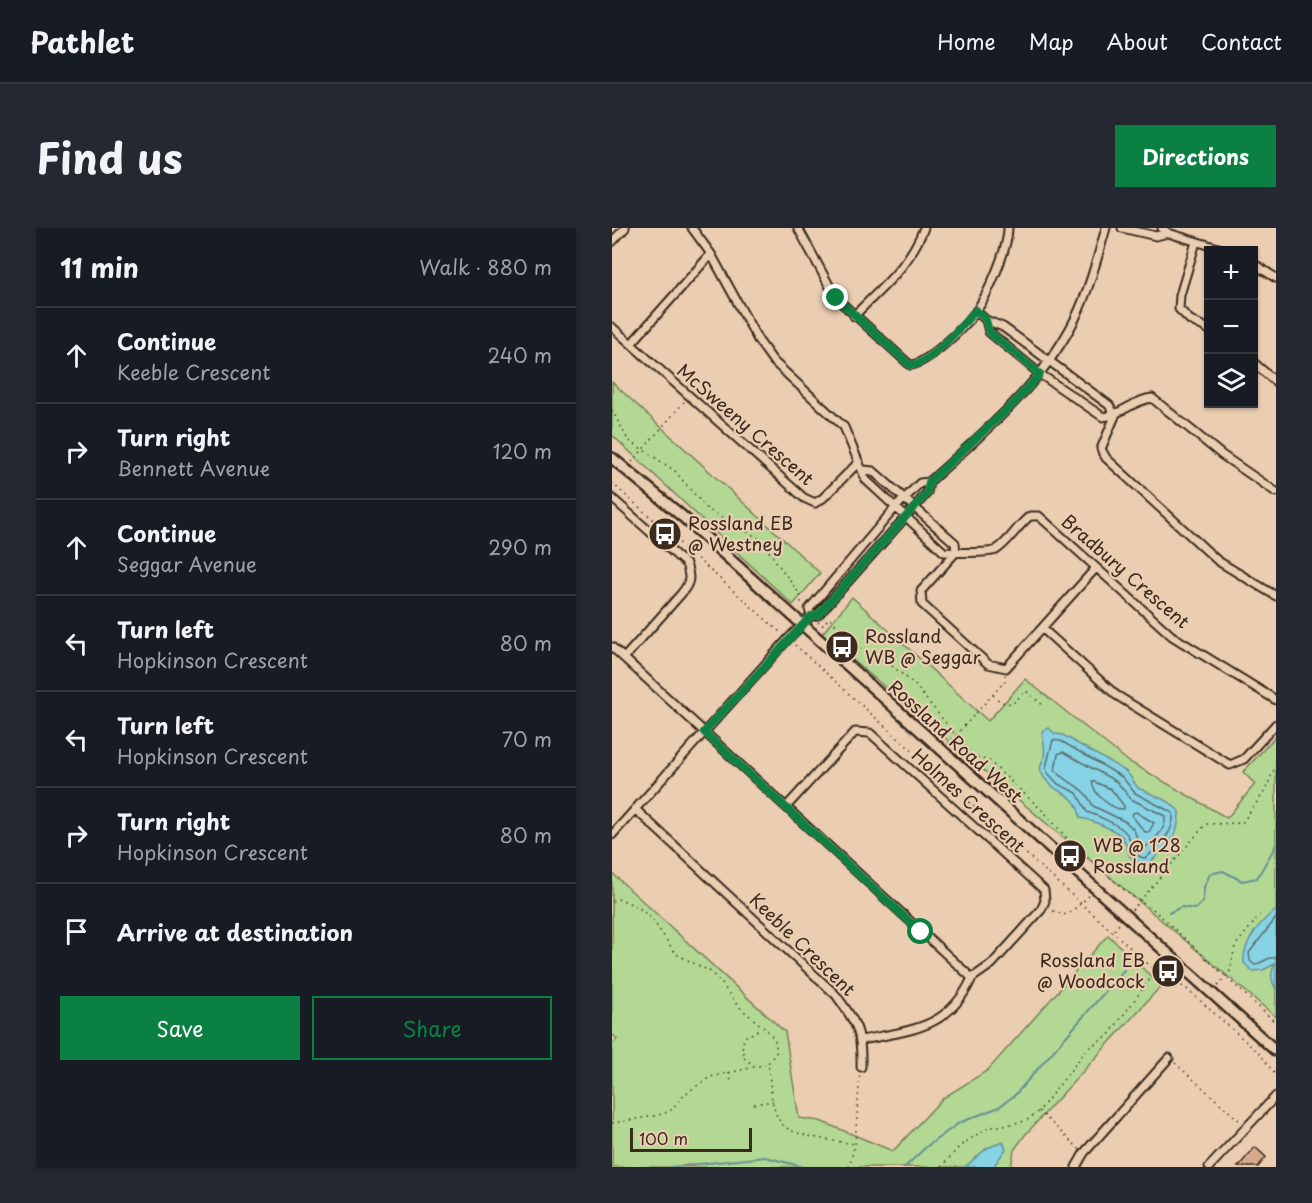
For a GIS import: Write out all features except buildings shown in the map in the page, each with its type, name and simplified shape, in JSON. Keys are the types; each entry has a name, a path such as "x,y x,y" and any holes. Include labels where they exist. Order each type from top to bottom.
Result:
{"main road":[{"name":"Rossland Road West","path":"612,458 683,517 1276,1051"}],"street":[{"path":"612,242 625,228"},
{"path":"692,228 711,254 758,340 773,361 844,427 864,470 866,480 895,508"},
{"path":"798,228 836,298 910,365 918,365 976,310 1005,248 1008,228"},
{"path":"854,316 900,272 911,257 924,228"},
{"path":"811,616 809,609 895,508 920,483 929,482 1013,404 1040,374 1074,320 1084,298 1106,228"},
{"path":"1122,228 1156,236 1168,233"},
{"path":"1162,228 1168,233 1211,246"},
{"path":"1196,242 1180,295 1179,309 1190,320 1204,327"},
{"path":"632,344 711,254"},
{"path":"1258,267 1276,278"},
{"path":"976,310 986,320 1003,327 1109,405 1115,416"},
{"path":"986,320 989,332 1040,374 1103,417 1115,416 1140,399 1152,398 1222,455 1276,492"},
{"name":"McSweeny Crescent","path":"612,327 804,498 815,502 823,498 859,462"},
{"path":"1258,366 1276,382"},
{"path":"1115,416 1101,449 1106,458 1218,561 1276,596"},
{"path":"864,470 873,471 955,543 956,552 921,591 922,604 988,664 1006,668 1095,569"},
{"path":"612,835 788,639 811,616 818,615 907,516 927,493 929,482"},
{"path":"612,498 686,564 691,576 689,585 624,658"},
{"name":"Bradbury Crescent","path":"895,508 907,516 944,552 966,550 984,554 997,549 1030,516 1039,516 1095,569 1172,636 1276,700"},
{"path":"1043,629 1116,695 1230,765 1244,759 1276,723"},
{"path":"612,647 972,978 966,991 948,1013 924,1028 862,1040 861,1066"},
{"name":"Holmes Crescent","path":"786,807 855,732 870,734 1044,890 1045,901 1041,910 992,964 972,978"},
{"name":"Keeble Crescent","path":"635,809 836,995 851,1016 862,1040"},
{"path":"1076,1167 1084,1153 1169,1058"},
{"path":"1209,1167 1276,1096"}],"path":[{"path":"626,470 689,396"},
{"path":"612,410 627,441 674,470 707,509 760,539 801,596 799,605 822,626 829,618 860,648 900,672 914,684 972,755 989,761 1045,813 1071,843 1139,902 1154,910 1276,1023"},
{"path":"612,483 1083,903 1156,971 1187,989 1262,1054 1276,1076"},
{"path":"941,751 1005,681 1006,668"},
{"path":"992,694 1001,702 1012,704 1026,692 1044,706"},
{"path":"1113,931 1206,824 1242,823 1265,791 1276,765"},
{"path":"1053,911 1064,915 1083,903 1095,889"},
{"path":"612,901 620,899 638,907 652,919 676,954 711,972 748,1017 764,1029 776,1043 776,1053 768,1063 729,1072 702,1082 685,1094 670,1111 612,1123"},
{"path":"1211,993 1230,971 1234,946 1260,915"},
{"path":"941,1167 960,1146 987,1128 1026,1121 1039,1111 1088,1048 1108,1036 1156,971"},
{"path":"756,1066 744,1058 741,1044 751,1032 764,1029"},
{"path":"1169,1058 1246,1126"},
{"path":"768,1063 773,1101 777,1115 784,1126 796,1132 855,1144"},
{"path":"849,1167 855,1144 861,1066"},
{"path":"729,1072 731,1081"},
{"path":"754,1104 773,1101"},
{"path":"1039,1111 1084,1153"}],"green space":[{"path":"612,382 820,573 793,605 612,435"},
{"path":"852,597 988,721 1025,679 1128,761 1227,818 1255,784 1243,772 1276,736 1276,1017 822,634"},
{"path":"612,873 785,1032 799,1118 820,1121 893,1151 943,1098 988,1070 1108,935 1161,986 1025,1135 1014,1150 1011,1167 612,1167 612,1045 617,1039 612,1034"}],"water":[{"path":"1049,728 1055,734 1063,735 1127,772 1138,788 1169,802 1179,811 1179,821 1174,836 1146,866 1131,857 1123,838 1116,832 1080,818 1078,809 1070,797 1052,786 1042,774 1040,769 1045,750 1042,732"},
{"path":"1276,910 1276,990 1272,977 1275,964 1263,970 1252,971 1244,963 1244,956 1253,934"},
{"path":"1003,1142 1006,1149 993,1167 965,1167 987,1148"}],"waterway":[{"path":"1169,913 1181,907 1195,909 1203,902 1204,887 1210,874 1223,871 1242,881 1257,878 1276,845"},
{"path":"905,1167 926,1147 959,1123 999,1107 1015,1095 1124,970"},
{"path":"671,1167 765,1157 804,1167"}],"place":[{"name":"Rossland EB @ Westney","path":"665,534"},
{"name":"Rossland WB @ Seggar","path":"842,647"},
{"name":"WB @ 128 Rossland","path":"1070,856"},
{"name":"Rossland EB @ Woodcock","path":"1168,971"}],"route":[{"path":"836,298 910,365 918,365 934,353 976,310 986,320 989,332 1040,374 1013,404 929,482 927,493 818,615 811,616 788,639 704,732 921,932"}]}
